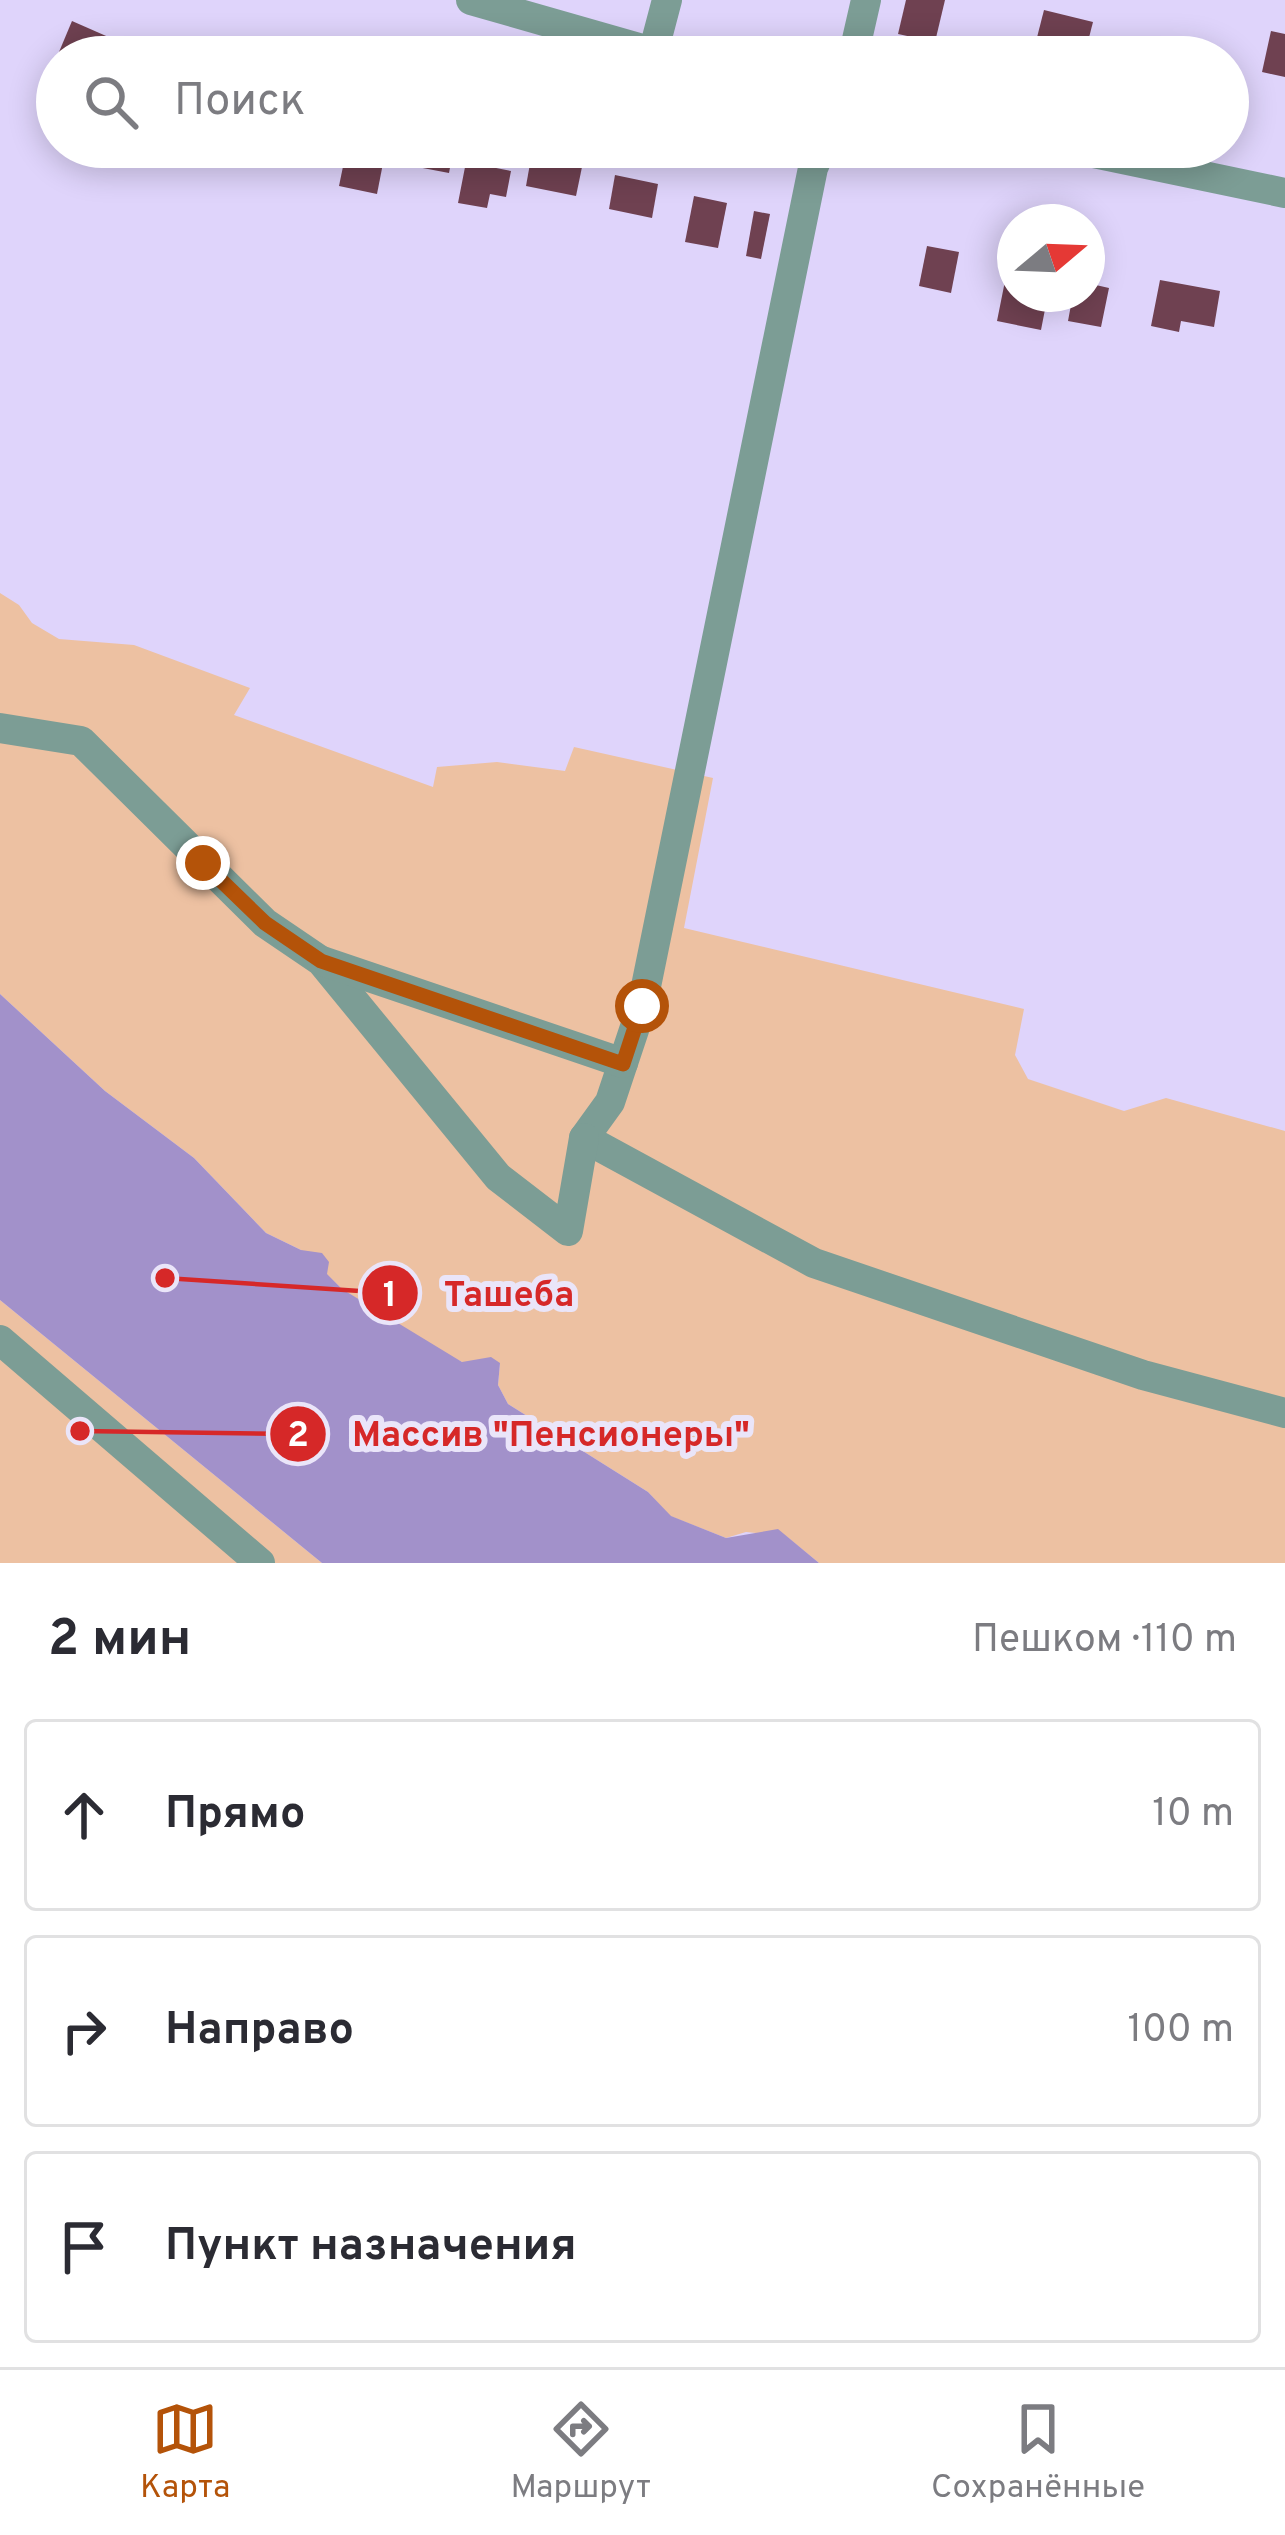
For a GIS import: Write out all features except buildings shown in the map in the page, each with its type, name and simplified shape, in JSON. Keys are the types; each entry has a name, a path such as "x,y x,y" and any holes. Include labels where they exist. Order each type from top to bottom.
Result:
{"street":[{"path":"471,0 596,36"},
{"path":"664,36 667,0"},
{"path":"858,36 866,0"},
{"path":"321,961 498,1178 568,1231 584,1138 610,1102 642,1006 812,168"},
{"path":"1165,168 1285,193"},
{"path":"0,728 81,742 265,923 321,961 623,1064"},
{"path":"584,1138 814,1264 1143,1375 1285,1412"},
{"path":"0,1340 260,1563"}],"shaded area":[{"path":"0,593 19,605 32,623 59,639 134,645 250,688 234,715 433,787 437,767 497,762 565,771 574,747 713,778 684,928 1024,1009 1015,1055 1028,1079 1124,1111 1166,1098 1285,1131 1285,1563 819,1563 786,1536 746,1532 726,1538 670,1516 648,1492 508,1404 498,1385 500,1363 462,1362 433,1348 342,1289 301,1250 266,1233 194,1158 105,1091 0,994"},
{"path":"0,994 105,1091 194,1158 266,1233 301,1250 322,1253 329,1262 327,1274 342,1289 462,1362 491,1357 500,1363 498,1385 508,1404 648,1492 671,1516 726,1538 778,1529 819,1563 322,1563 0,1300"},
{"path":"0,1300 322,1563 0,1563"}],"place":[{"name":"Ташеба","path":"165,1278"},
{"name":"Массив \"Пенсионеры\"","path":"80,1431"}],"route":[{"path":"203,863 265,923 321,961 623,1064 642,1006"}]}
